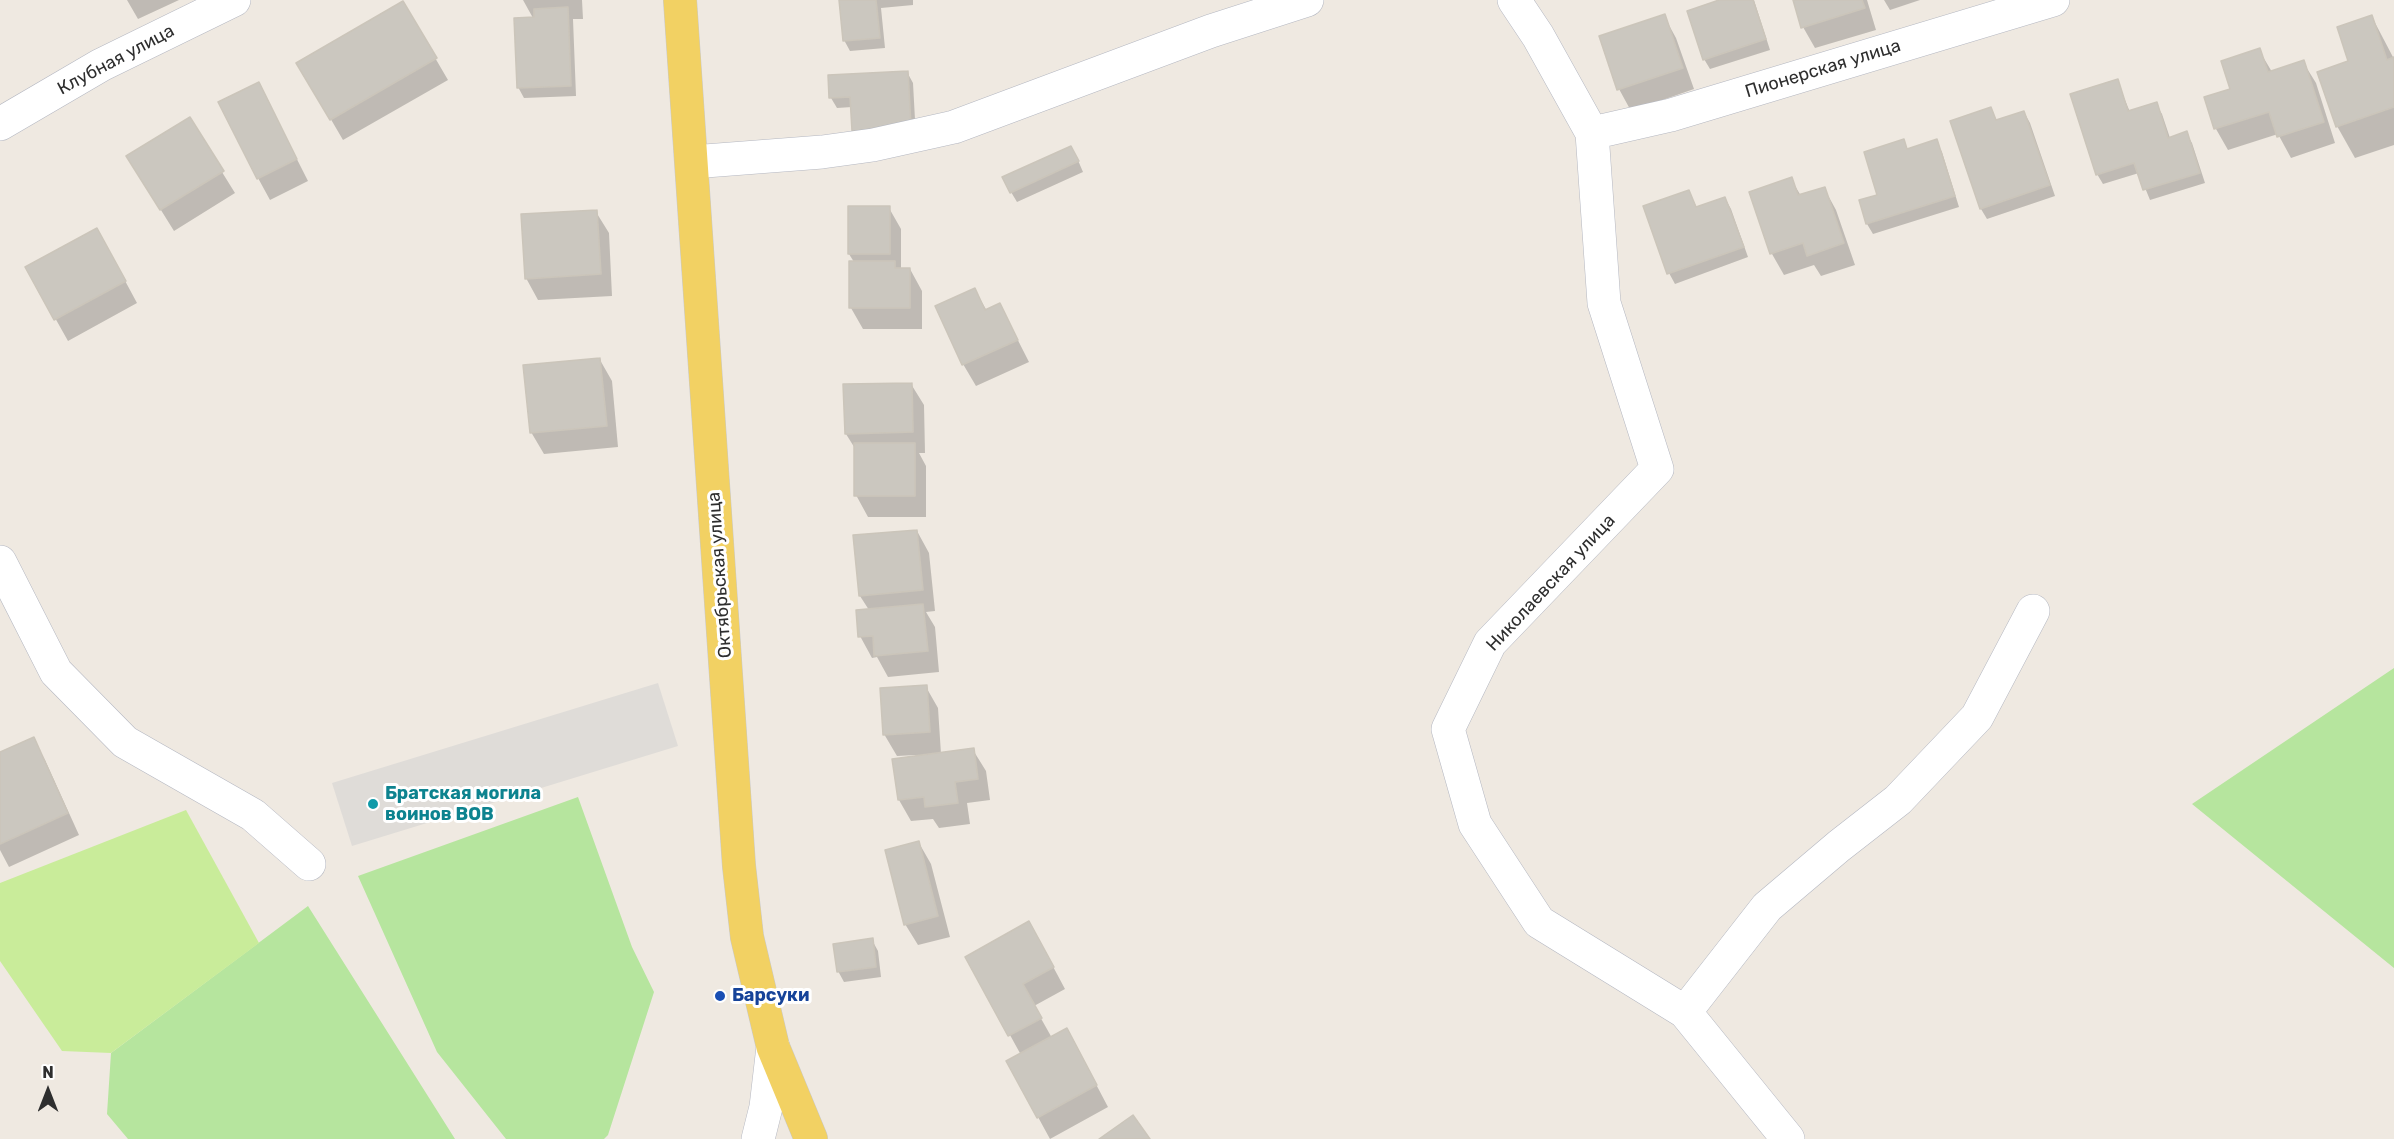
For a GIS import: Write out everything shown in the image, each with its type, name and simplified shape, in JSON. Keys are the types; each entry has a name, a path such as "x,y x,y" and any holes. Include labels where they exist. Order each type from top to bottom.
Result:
{"main road":[{"name":"Октябрьская улица","path":"680,0 739,866 747,937 773,1047 811,1139"}],"street":[{"path":"692,162 822,152 873,145 954,128 1211,31 1307,0"},
{"path":"1514,0 1538,36 1592,132"},
{"name":"Пионерская улица","path":"1592,132 1671,115 2053,0"},
{"name":"Клубная улица","path":"0,124 101,65 221,3"},
{"name":"Николаевская улица","path":"1592,132 1604,303 1657,469 1490,643 1448,729 1474,824 1539,922 1685,1012 1788,1139"},
{"path":"0,562 56,672 125,742 253,815 309,864"},
{"path":"1685,1012 1767,907 1898,800 1977,717 2033,610"},
{"path":"758,1139 766,1107 773,1047"}],"green space":[{"path":"2394,668 2394,968 2192,804"},
{"path":"578,797 632,947 654,992 608,1135 604,1139 506,1139 437,1052 358,876"},
{"path":"186,810 259,943 111,1053 62,1051 0,961 0,883"},
{"path":"308,906 455,1139 128,1139 107,1114 111,1053"}],"shaded area":[{"path":"658,683 678,746 352,846 332,783"}],"building":[{"path":"839,0 876,0 880,38 843,41"},
{"path":"1719,0 1753,0 1766,39 1703,60 1687,11"},
{"path":"1793,0 1862,0 1865,8 1801,28"},
{"path":"403,1 437,58 330,120 296,63"},
{"path":"568,7 571,86 517,88 514,18 534,17 534,9"},
{"path":"1665,14 1683,68 1617,90 1599,36"},
{"path":"2372,15 2387,60 2394,57 2394,107 2336,127 2317,72 2348,61 2337,27"},
{"path":"2260,48 2268,72 2304,60 2324,122 2277,137 2269,112 2214,129 2204,97 2230,89 2221,61"},
{"path":"908,71 911,127 852,131 850,97 829,98 828,75"},
{"path":"2118,79 2128,111 2157,102 2168,138 2187,131 2200,173 2143,190 2134,163 2096,175 2070,94"},
{"path":"259,82 297,159 257,179 218,102"},
{"path":"1991,107 1996,120 2024,111 2050,185 1980,209 1950,121"},
{"path":"190,117 224,171 160,210 126,156"},
{"path":"1904,139 1907,149 1937,139 1955,196 1866,224 1859,200 1877,195 1864,152"},
{"path":"1071,146 1079,161 1010,193 1002,177"},
{"path":"1792,177 1798,195 1825,187 1844,243 1807,256 1803,243 1770,254 1749,192"},
{"path":"1689,190 1696,207 1725,197 1744,247 1667,274 1643,206"},
{"path":"848,206 890,206 890,254 848,254"},
{"path":"597,210 601,274 525,279 521,214"},
{"path":"97,228 126,281 54,320 25,267"},
{"path":"849,261 895,261 895,268 910,268 910,308 849,308"},
{"path":"975,288 985,310 1000,303 1018,340 962,365 935,306"},
{"path":"600,358 607,426 530,433 523,365"},
{"path":"912,383 913,432 845,434 843,384"},
{"path":"854,443 915,443 915,496 854,496"},
{"path":"917,530 923,590 859,596 853,535"},
{"path":"923,604 928,651 874,656 873,636 858,637 856,610"},
{"path":"927,685 930,732 883,735 880,688"},
{"path":"34,737 68,813 0,844 0,752"},
{"path":"974,748 978,779 955,782 958,803 925,807 924,797 898,800 892,759"},
{"path":"919,841 938,916 904,925 885,850"},
{"path":"1029,921 1054,967 1023,984 1042,1018 1008,1036 965,957"},
{"path":"873,938 876,967 837,972 833,944"},
{"path":"1067,1028 1097,1085 1037,1118 1006,1061"},
{"path":"1133,1115 1150,1139 1099,1139"}],"place":[{"name":"Братская могила воинов ВОВ","path":"373,804"},
{"name":"Барсуки","path":"720,996"}]}
